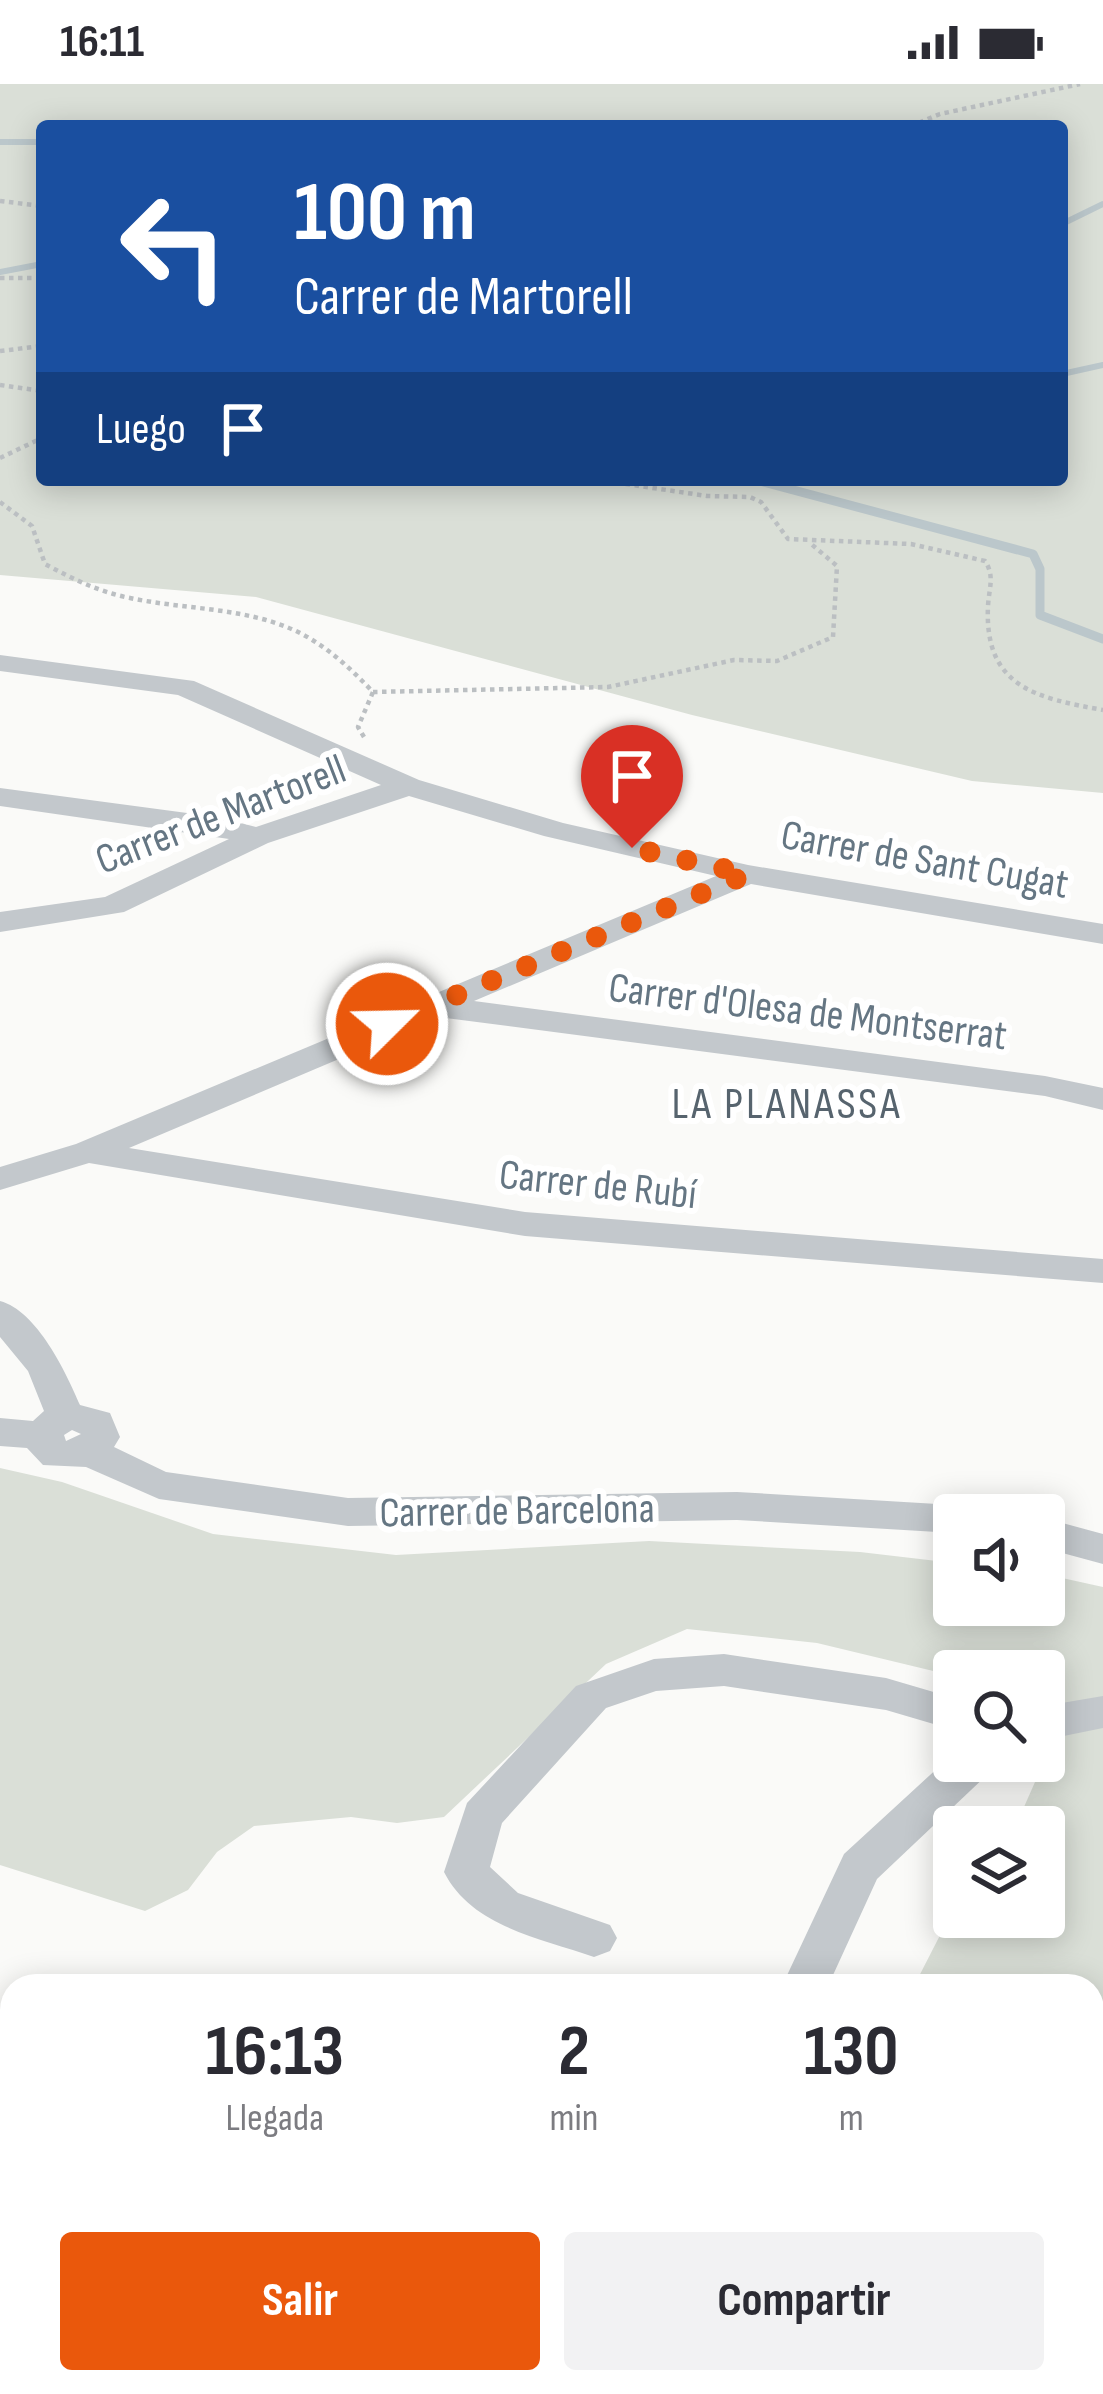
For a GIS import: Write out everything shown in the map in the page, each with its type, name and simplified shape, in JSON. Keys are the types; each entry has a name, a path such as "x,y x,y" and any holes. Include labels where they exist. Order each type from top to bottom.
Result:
{"street":[{"path":"0,664 184,687 407,786"},
{"name":"Carrer de Martorell","path":"0,922 113,904 257,837 407,786 555,830 748,874"},
{"path":"0,797 217,826 257,837"},
{"name":"Carrer de Sant Cugat","path":"0,1179 88,1152 748,874 1103,934"},
{"name":"Carrer d'Olesa de Montserrat","path":"430,1006 1045,1086 1103,1099"},
{"name":"Carrer de Rubí","path":"88,1152 525,1224 1103,1271"},
{"path":"0,1313 45,1366 55,1427 0,1432"},
{"name":"Carrer de Barcelona","path":"55,1427 46,1448 57,1456 89,1452 159,1485 348,1512 737,1506 933,1518"},
{"path":"1065,1539 1103,1549"},
{"path":"594,1938 502,1906 466,1872 482,1815 591,1697 654,1675 724,1670 886,1694 933,1708"},
{"path":"1065,1719 1103,1712"},
{"path":"811,1974 860,1867 951,1782"}],"path":[{"path":"926,120 1080,84"},
{"path":"0,201 36,205"},
{"path":"0,278 36,278"},
{"path":"0,351 36,347"},
{"path":"0,385 36,390"},
{"path":"0,458 36,441"},
{"path":"638,486 750,496 761,502 788,539 910,544 985,561 992,572 985,630 995,664 1048,702 1103,710"},
{"path":"0,502 39,533 45,564 75,585 133,600 244,611 336,651 373,692 608,687 734,660 776,661 833,637 837,566 807,540"},
{"path":"359,766 368,745 358,727 373,692"}],"shaded area":[{"path":"0,84 1103,84 1103,793 972,781 692,715 256,597 0,575"},
{"path":"0,1468 62,1482 213,1534 396,1555 649,1541 933,1561 933,1626 1065,1626 1065,1579 1103,1587 1103,1974 920,1974 939,1938 1065,1938 1065,1806 1024,1806 1035,1782 1065,1782 1065,1650 933,1650 933,1671 817,1643 687,1629 606,1664 444,1817 397,1823 351,1817 254,1826 217,1852 188,1890 145,1911 0,1865"}],"waterway":[{"path":"0,142 36,142"},
{"path":"1068,221 1103,204"},
{"path":"0,272 36,265"},
{"path":"1068,373 1103,365"},
{"path":"778,486 1033,554 1040,569 1040,615 1103,639"}],"district":[{"name":"LA PLANASSA","path":"787,1102"}],"route":[{"path":"387,1024 748,874 632,848"}]}
